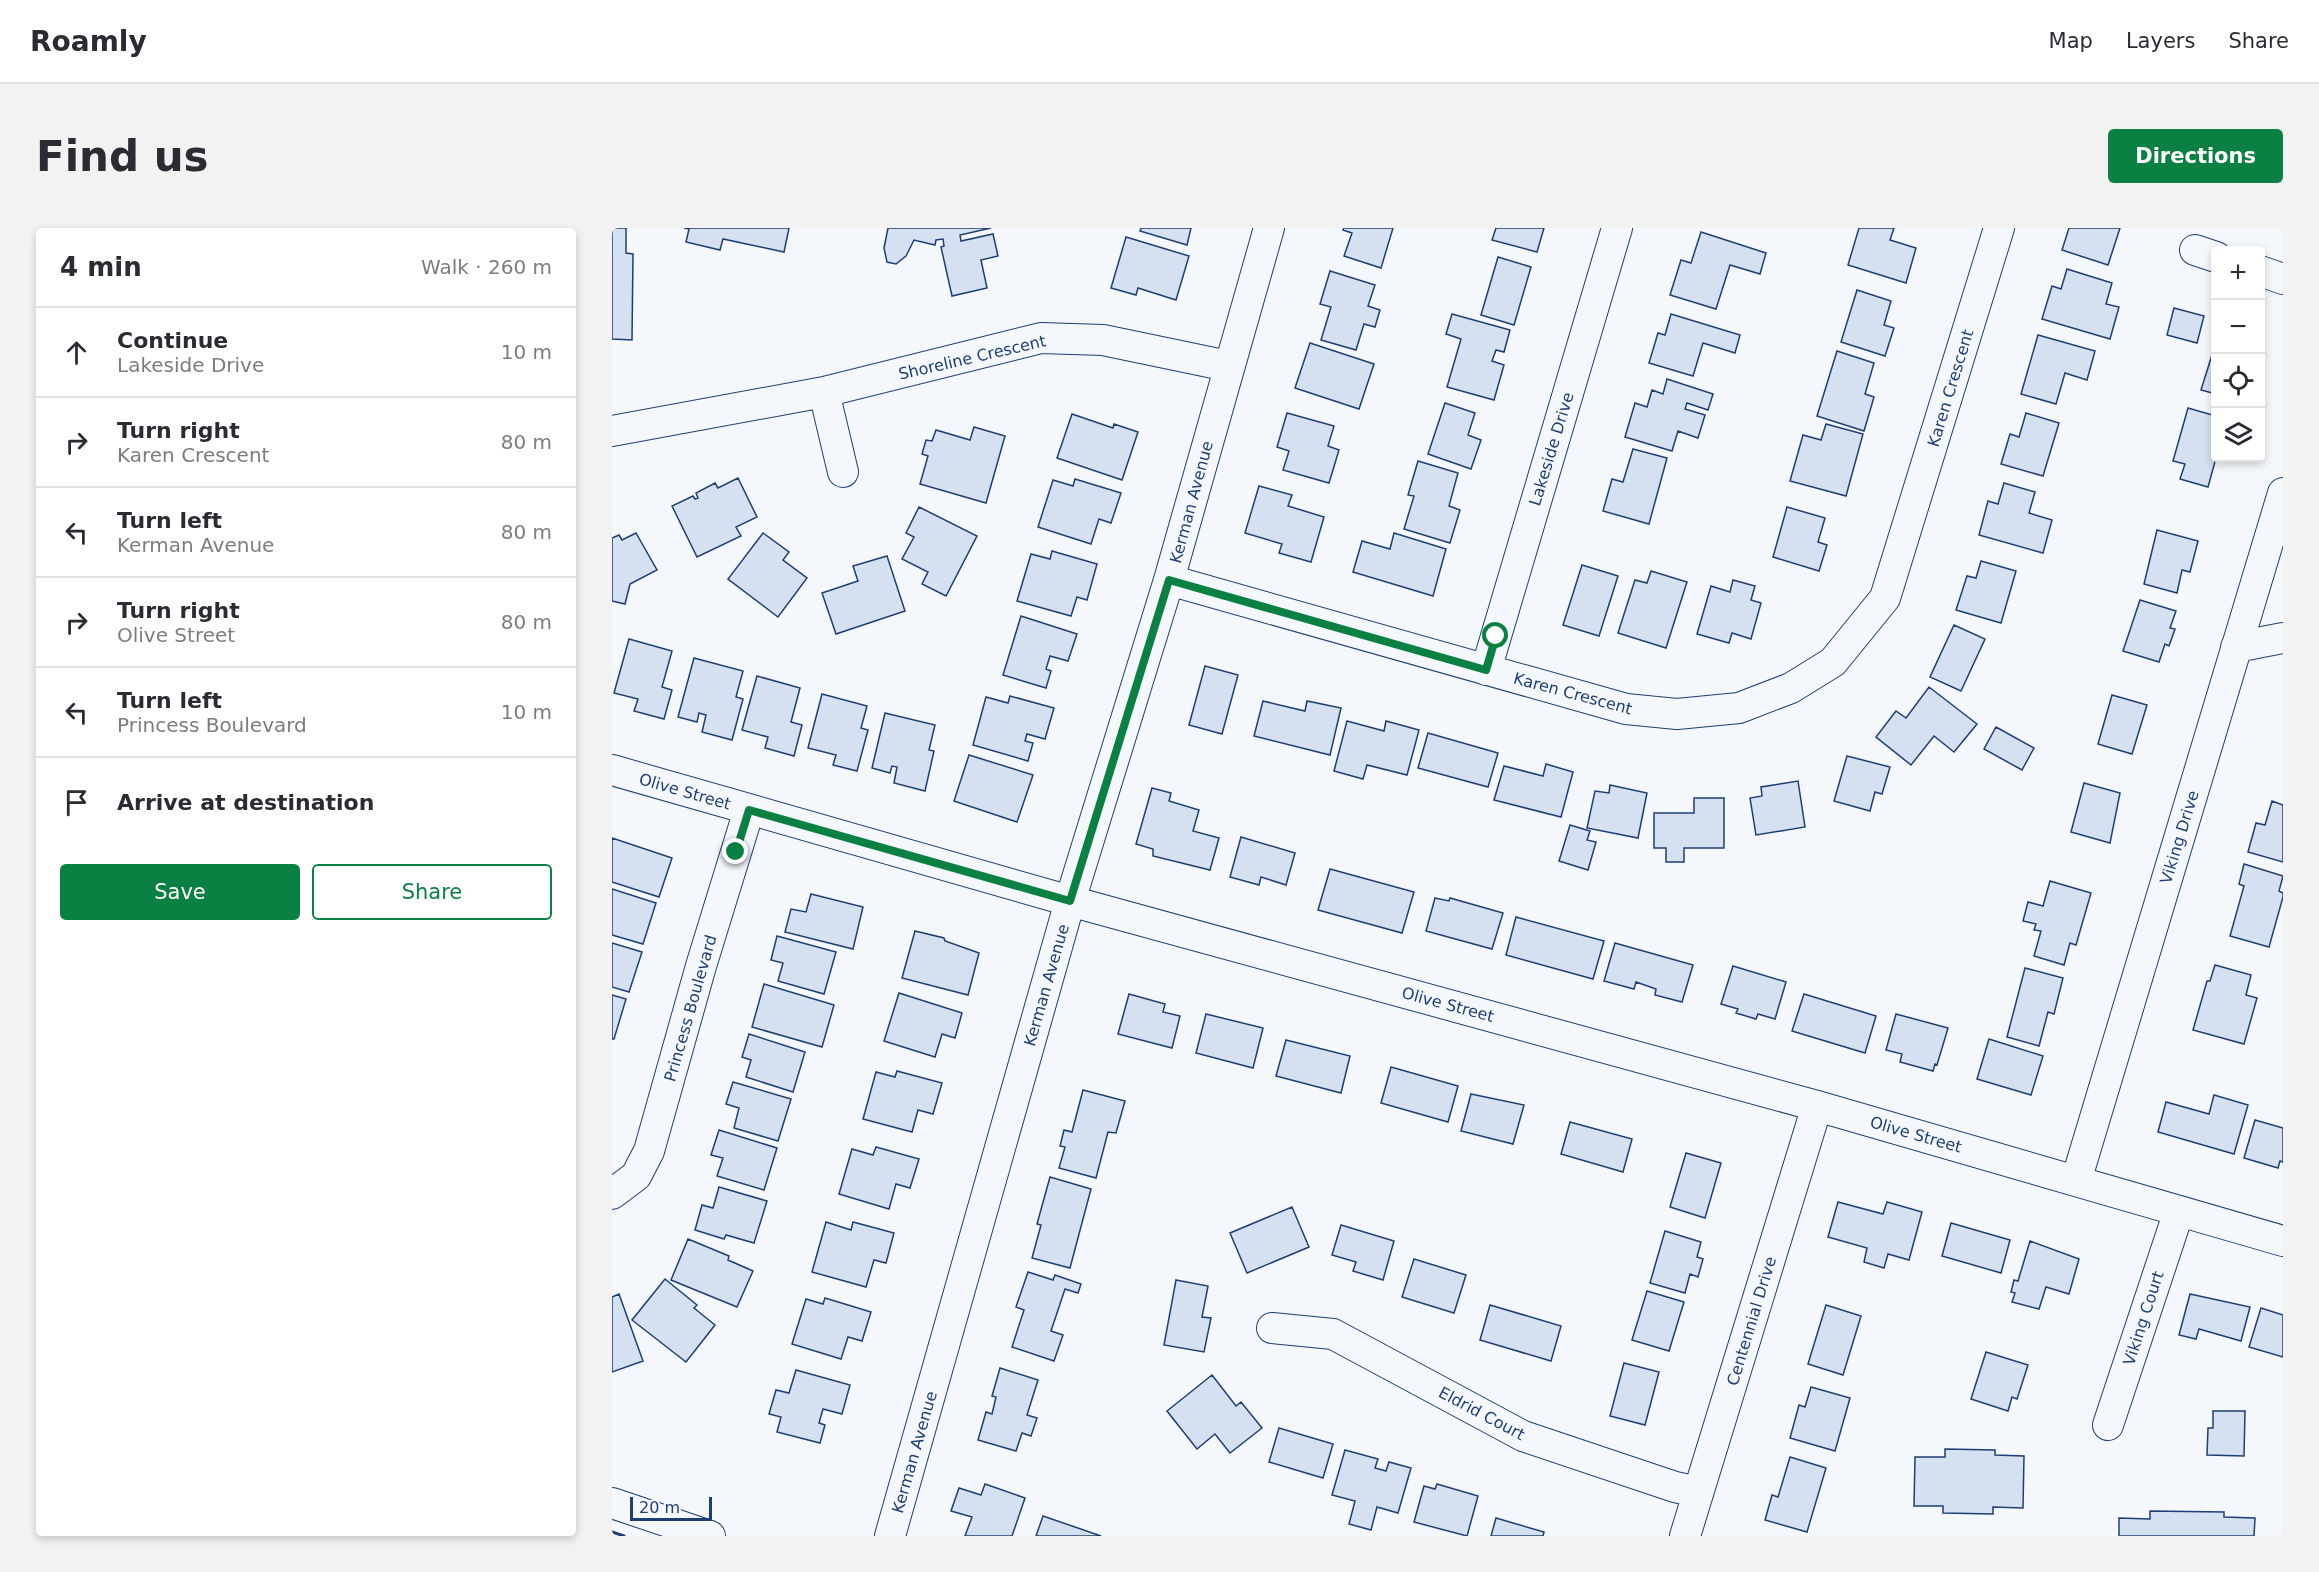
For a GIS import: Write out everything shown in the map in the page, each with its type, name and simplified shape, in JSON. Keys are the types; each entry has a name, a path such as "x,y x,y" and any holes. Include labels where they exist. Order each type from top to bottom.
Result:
{"street":[{"name":"Kerman Avenue","path":"890,1536 1070,901 1169,580 1269,228"},
{"name":"Lakeside Drive","path":"1486,670 1617,228"},
{"name":"Karen Crescent","path":"1169,580 1626,709 1677,714 1739,708 1791,688 1833,662 1885,598 1999,228"},
{"path":"2265,274 2283,279"},
{"name":"Shoreline Crescent","path":"612,431 824,392 1041,338 1103,340 1228,366"},
{"path":"824,392 843,472"},
{"name":"Viking Drive","path":"2076,1181 2283,493"},
{"path":"2236,647 2283,638"},
{"name":"Olive Street","path":"612,770 1070,901 1817,1106 2283,1241"},
{"name":"Princess Boulevard","path":"612,1194 636,1176 649,1151 701,966 749,810"},
{"name":"Centennial Drive","path":"1685,1536 1817,1106"},
{"name":"Viking Court","path":"2108,1425 2179,1211"},
{"name":"Eldrid Court","path":"1272,1328 1333,1334 1523,1436 1675,1488 1698,1492"},
{"path":"612,1503 710,1536"}],"building":[{"path":"612,228 626,228 626,253 633,254 632,340 612,339"},
{"path":"684,228 789,228 784,252 723,239 720,250 686,242 689,229"},
{"path":"888,228 991,228 960,235 961,241 993,234 998,256 981,260 987,288 952,296 941,247 944,246 943,239 936,240 935,245 914,240 906,256 896,264 887,262 884,248"},
{"path":"1141,228 1191,228 1187,245 1140,231"},
{"path":"1344,228 1393,228 1381,268 1344,256 1352,233 1343,230"},
{"path":"1496,228 1544,228 1537,252 1492,240"},
{"path":"1859,228 1894,228 1890,240 1916,248 1906,283 1848,265"},
{"path":"2069,228 2120,228 2108,265 2062,250"},
{"path":"1701,232 1766,253 1760,274 1730,265 1716,309 1670,295 1681,260 1691,263"},
{"path":"1126,237 1189,256 1176,300 1138,288 1136,295 1111,288"},
{"path":"1498,257 1531,267 1514,325 1481,315"},
{"path":"2067,269 2112,283 2106,304 2119,307 2110,339 2042,319 2052,286 2061,289"},
{"path":"1330,271 1375,285 1368,306 1380,310 1375,327 1364,324 1356,350 1321,340 1331,307 1320,304"},
{"path":"1857,290 1891,301 1884,325 1894,328 1885,356 1841,342"},
{"path":"2174,308 2204,316 2197,343 2167,335"},
{"path":"1452,314 1510,330 1504,352 1496,350 1492,361 1504,365 1494,400 1447,387 1461,339 1446,334"},
{"path":"1671,314 1740,335 1735,353 1703,343 1693,376 1649,363 1658,333 1665,335"},
{"path":"2038,335 2095,351 2087,380 2065,373 2056,404 2021,394"},
{"path":"1310,343 1374,364 1359,409 1295,388"},
{"path":"1837,351 1874,363 1865,394 1874,397 1864,431 1817,416"},
{"path":"2211,358 2211,393 2201,390"},
{"path":"1667,379 1713,394 1708,410 1687,403 1685,409 1705,415 1698,438 1678,431 1672,451 1625,437 1635,403 1647,407 1652,390 1663,394"},
{"path":"1445,403 1475,413 1468,435 1481,440 1471,469 1428,454"},
{"path":"2188,408 2211,415 2211,462 2215,462 2208,487 2180,479 2185,464 2173,461"},
{"path":"1287,413 1334,426 1328,446 1339,450 1329,483 1283,470 1289,451 1277,447"},
{"path":"2026,413 2059,423 2043,476 2001,464 2010,434 2019,437"},
{"path":"1072,414 1113,428 1114,424 1138,432 1122,480 1057,458"},
{"path":"1826,424 1863,434 1846,496 1790,481 1803,435 1821,440"},
{"path":"974,427 1005,436 986,503 920,484 928,456 922,454 926,440 932,441 936,430 970,440"},
{"path":"1633,449 1667,458 1649,524 1603,511 1612,479 1623,482"},
{"path":"1418,461 1458,473 1449,506 1460,510 1450,543 1404,529 1414,496 1408,495"},
{"path":"738,478 757,517 736,527 741,536 697,557 672,506 693,496 695,499 698,498 696,493 715,483 718,488"},
{"path":"1075,479 1121,493 1111,523 1099,519 1091,544 1038,527 1053,480 1073,486"},
{"path":"2004,483 2035,492 2029,513 2052,520 2043,553 1979,535 1988,501 1998,504"},
{"path":"1259,486 1292,495 1288,506 1324,517 1311,562 1279,553 1282,544 1245,533"},
{"path":"919,507 977,536 946,596 922,584 928,572 902,559 914,537 906,533"},
{"path":"1787,507 1825,518 1818,542 1827,545 1819,571 1773,557"},
{"path":"2157,530 2198,541 2190,572 2182,570 2177,593 2144,584"},
{"path":"636,533 657,570 630,584 625,604 612,601 612,538 619,535 622,540"},
{"path":"763,533 789,552 783,560 807,578 778,617 728,579"},
{"path":"1394,533 1446,549 1433,596 1353,572 1362,541 1390,549"},
{"path":"1052,551 1097,564 1087,600 1077,597 1071,616 1017,601 1031,554 1050,559"},
{"path":"887,556 905,611 836,634 822,593 858,581 853,566"},
{"path":"1981,561 2016,571 2001,623 1956,610 1967,576 1976,578"},
{"path":"1582,565 1618,576 1599,636 1563,625"},
{"path":"1651,571 1687,582 1666,648 1618,633 1635,580 1647,583"},
{"path":"1733,580 1755,586 1751,600 1761,603 1751,639 1732,633 1729,643 1697,634 1711,586 1730,592"},
{"path":"2140,600 2176,611 2170,628 2175,629 2169,646 2165,644 2159,662 2123,651"},
{"path":"1021,616 1077,634 1068,661 1050,656 1046,669 1051,671 1046,688 1003,675"},
{"path":"1954,625 1985,639 1961,691 1930,677"},
{"path":"629,639 672,651 662,687 672,690 664,719 634,711 638,699 614,693"},
{"path":"694,658 743,671 736,697 743,699 732,740 702,732 706,715 699,713 697,722 678,717"},
{"path":"1205,666 1238,675 1222,734 1189,725"},
{"path":"757,676 800,688 791,722 802,725 794,756 765,748 768,737 742,730"},
{"path":"1929,687 1977,724 1954,752 1934,736 1911,765 1876,737 1896,711 1906,718"},
{"path":"822,694 867,706 861,728 868,730 857,771 833,765 836,755 808,748"},
{"path":"2112,695 2147,705 2132,754 2098,744"},
{"path":"1010,696 1054,708 1045,739 1027,734 1025,741 1033,743 1028,761 973,745 986,697 1008,703"},
{"path":"1263,701 1305,711 1307,701 1341,708 1330,755 1254,736"},
{"path":"885,713 935,725 929,750 934,751 925,791 894,783 897,767 892,766 890,773 872,768"},
{"path":"1347,721 1384,731 1386,721 1419,730 1407,775 1367,765 1363,779 1334,771"},
{"path":"1996,727 2034,748 2022,770 1984,749"},
{"path":"1428,733 1498,753 1488,787 1418,768"},
{"path":"969,755 1033,775 1017,822 954,801"},
{"path":"1847,756 1890,767 1882,794 1875,792 1870,811 1834,801"},
{"path":"1546,764 1573,772 1561,817 1494,800 1504,766 1543,776"},
{"path":"1798,781 1805,827 1756,835 1750,798 1762,796 1761,787"},
{"path":"2084,783 2120,793 2110,843 2071,832"},
{"path":"1610,785 1647,793 1638,838 1587,828 1595,791 1609,793"},
{"path":"1152,788 1171,793 1169,801 1199,810 1193,831 1219,838 1210,870 1153,856 1153,849 1136,844"},
{"path":"1694,798 1724,798 1724,848 1684,848 1684,862 1666,862 1666,848 1654,848 1654,813 1694,813"},
{"path":"2272,801 2283,805 2283,862 2248,852 2256,823 2265,825"},
{"path":"1570,825 1590,831 1587,840 1596,842 1588,870 1559,861"},
{"path":"1241,837 1295,853 1286,885 1261,877 1259,885 1230,877"},
{"path":"612,838 672,858 659,897 612,882"},
{"path":"2244,864 2283,876 2279,891 2283,893 2283,897 2269,947 2230,936 2244,886 2239,884"},
{"path":"1330,869 1414,892 1402,933 1318,910"},
{"path":"2050,881 2091,893 2076,945 2070,943 2064,965 2034,956 2041,931 2034,930 2036,924 2023,921 2028,902 2043,906"},
{"path":"612,889 656,903 643,944 612,935"},
{"path":"811,894 863,907 853,949 785,932 791,909 806,912"},
{"path":"1435,898 1449,901 1450,898 1503,913 1492,949 1426,931"},
{"path":"1516,917 1604,941 1593,979 1506,955"},
{"path":"915,931 944,938 945,941 979,953 968,995 902,978"},
{"path":"777,936 836,952 824,994 778,981 783,963 771,960"},
{"path":"612,943 642,952 629,992 612,987"},
{"path":"1615,943 1693,965 1682,1002 1655,995 1656,989 1636,982 1634,989 1604,981"},
{"path":"2215,965 2251,975 2246,995 2257,998 2244,1044 2193,1030 2207,981 2210,981"},
{"path":"1733,966 1786,982 1775,1019 1758,1014 1756,1019 1736,1013 1738,1009 1721,1004"},
{"path":"2025,968 2063,978 2054,1014 2048,1012 2039,1046 2007,1037"},
{"path":"764,984 834,1005 822,1047 752,1027"},
{"path":"899,993 962,1013 955,1038 942,1034 935,1057 884,1041"},
{"path":"1129,994 1165,1004 1163,1012 1180,1016 1172,1048 1118,1034"},
{"path":"1804,994 1876,1016 1865,1053 1792,1031"},
{"path":"612,995 626,999 614,1039 612,1039"},
{"path":"1206,1014 1263,1028 1253,1068 1196,1053"},
{"path":"1896,1014 1948,1028 1937,1065 1935,1064 1933,1071 1900,1062 1902,1054 1886,1050"},
{"path":"749,1034 805,1052 793,1092 746,1077 751,1060 742,1057"},
{"path":"1989,1039 2043,1056 2031,1095 1977,1079"},
{"path":"1286,1040 1350,1056 1341,1093 1276,1076"},
{"path":"1391,1067 1458,1086 1448,1122 1381,1103"},
{"path":"897,1071 942,1083 933,1114 918,1110 912,1132 863,1119 876,1072 895,1077"},
{"path":"733,1082 791,1099 778,1141 734,1128 739,1108 726,1104"},
{"path":"1083,1090 1125,1101 1116,1133 1108,1132 1096,1178 1059,1168 1065,1147 1060,1146 1064,1130 1072,1132"},
{"path":"1471,1094 1524,1105 1513,1144 1461,1131"},
{"path":"2214,1095 2248,1105 2234,1154 2158,1132 2166,1102 2209,1114"},
{"path":"2255,1120 2283,1128 2283,1162 2280,1161 2278,1168 2244,1158"},
{"path":"1570,1122 1632,1139 1623,1172 1561,1154"},
{"path":"719,1130 777,1148 764,1190 717,1176 723,1158 711,1155"},
{"path":"876,1147 919,1159 910,1188 896,1184 889,1209 839,1194 852,1149 873,1155"},
{"path":"1686,1153 1721,1163 1705,1218 1670,1207"},
{"path":"1050,1177 1091,1189 1070,1268 1032,1258 1041,1225 1037,1224"},
{"path":"719,1187 767,1201 754,1243 726,1235 724,1239 695,1230 702,1205 713,1208"},
{"path":"1838,1202 1883,1214 1887,1202 1922,1212 1909,1260 1888,1254 1884,1268 1864,1262 1867,1248 1828,1237"},
{"path":"1292,1207 1309,1247 1247,1273 1230,1233"},
{"path":"826,1222 851,1230 853,1222 894,1233 886,1263 874,1260 866,1287 812,1272"},
{"path":"1951,1223 2010,1240 2001,1273 1942,1256"},
{"path":"1341,1225 1394,1241 1383,1280 1353,1271 1356,1262 1332,1255"},
{"path":"1665,1231 1701,1242 1697,1257 1703,1259 1698,1277 1690,1274 1685,1293 1650,1283"},
{"path":"688,1239 729,1256 728,1260 753,1271 737,1307 671,1280"},
{"path":"2030,1241 2079,1259 2069,1294 2046,1287 2039,1309 2012,1302 2015,1293 2011,1292 2014,1280 2018,1281"},
{"path":"1414,1259 1466,1275 1454,1313 1402,1297"},
{"path":"1028,1272 1053,1280 1055,1275 1081,1284 1078,1293 1065,1289 1051,1331 1063,1335 1054,1361 1012,1347 1024,1310 1016,1307"},
{"path":"665,1279 697,1305 694,1308 715,1325 686,1362 632,1320"},
{"path":"1176,1280 1208,1286 1202,1317 1211,1318 1204,1352 1164,1345"},
{"path":"1647,1291 1684,1302 1669,1351 1632,1340"},
{"path":"619,1294 643,1361 612,1372 612,1297"},
{"path":"2190,1294 2250,1307 2241,1341 2199,1329 2196,1339 2179,1335"},
{"path":"825,1298 871,1312 862,1341 848,1337 841,1359 792,1344 806,1299 823,1304"},
{"path":"1490,1305 1561,1326 1551,1361 1480,1340"},
{"path":"1826,1305 1861,1316 1843,1375 1808,1364"},
{"path":"2261,1308 2283,1315 2283,1357 2249,1347"},
{"path":"1986,1352 2028,1365 2017,1399 2012,1397 2008,1411 1971,1399"},
{"path":"1624,1363 1659,1372 1645,1425 1610,1416"},
{"path":"1000,1368 1038,1380 1027,1415 1037,1418 1031,1436 1022,1433 1016,1451 978,1440 986,1412 992,1414 996,1397 992,1396"},
{"path":"796,1370 850,1385 842,1414 823,1409 819,1423 825,1425 820,1443 777,1432 781,1417 769,1414 776,1390 789,1393"},
{"path":"1212,1375 1236,1406 1241,1402 1262,1428 1230,1453 1215,1434 1197,1449 1167,1411"},
{"path":"1811,1387 1850,1398 1835,1451 1790,1438 1799,1405 1805,1407"},
{"path":"2213,1411 2245,1411 2244,1456 2207,1455 2208,1428 2213,1428"},
{"path":"1279,1428 1333,1444 1323,1478 1269,1462"},
{"path":"1945,1449 1995,1450 1995,1455 2024,1456 2023,1508 1993,1507 1993,1514 1943,1513 1943,1506 1914,1506 1915,1457 1945,1457"},
{"path":"1345,1450 1378,1459 1375,1468 1386,1471 1389,1462 1411,1468 1398,1513 1377,1507 1371,1530 1349,1524 1355,1501 1332,1495"},
{"path":"1790,1457 1826,1468 1807,1532 1765,1520 1772,1495 1778,1497"},
{"path":"985,1484 1025,1498 1012,1536 965,1536 972,1517 951,1511 959,1488 981,1495"},
{"path":"1437,1484 1478,1496 1467,1536 1414,1522 1424,1486 1435,1489"},
{"path":"2150,1511 2224,1512 2224,1517 2255,1518 2254,1536 2119,1536 2119,1518 2150,1519"},
{"path":"1043,1516 1101,1536 1036,1536"},
{"path":"1496,1518 1544,1532 1543,1536 1491,1536"}],"wall":[{"path":"612,1532 624,1536"}],"route":[{"path":"736,852 749,810 1070,901 1169,580 1486,670 1496,636"}]}
